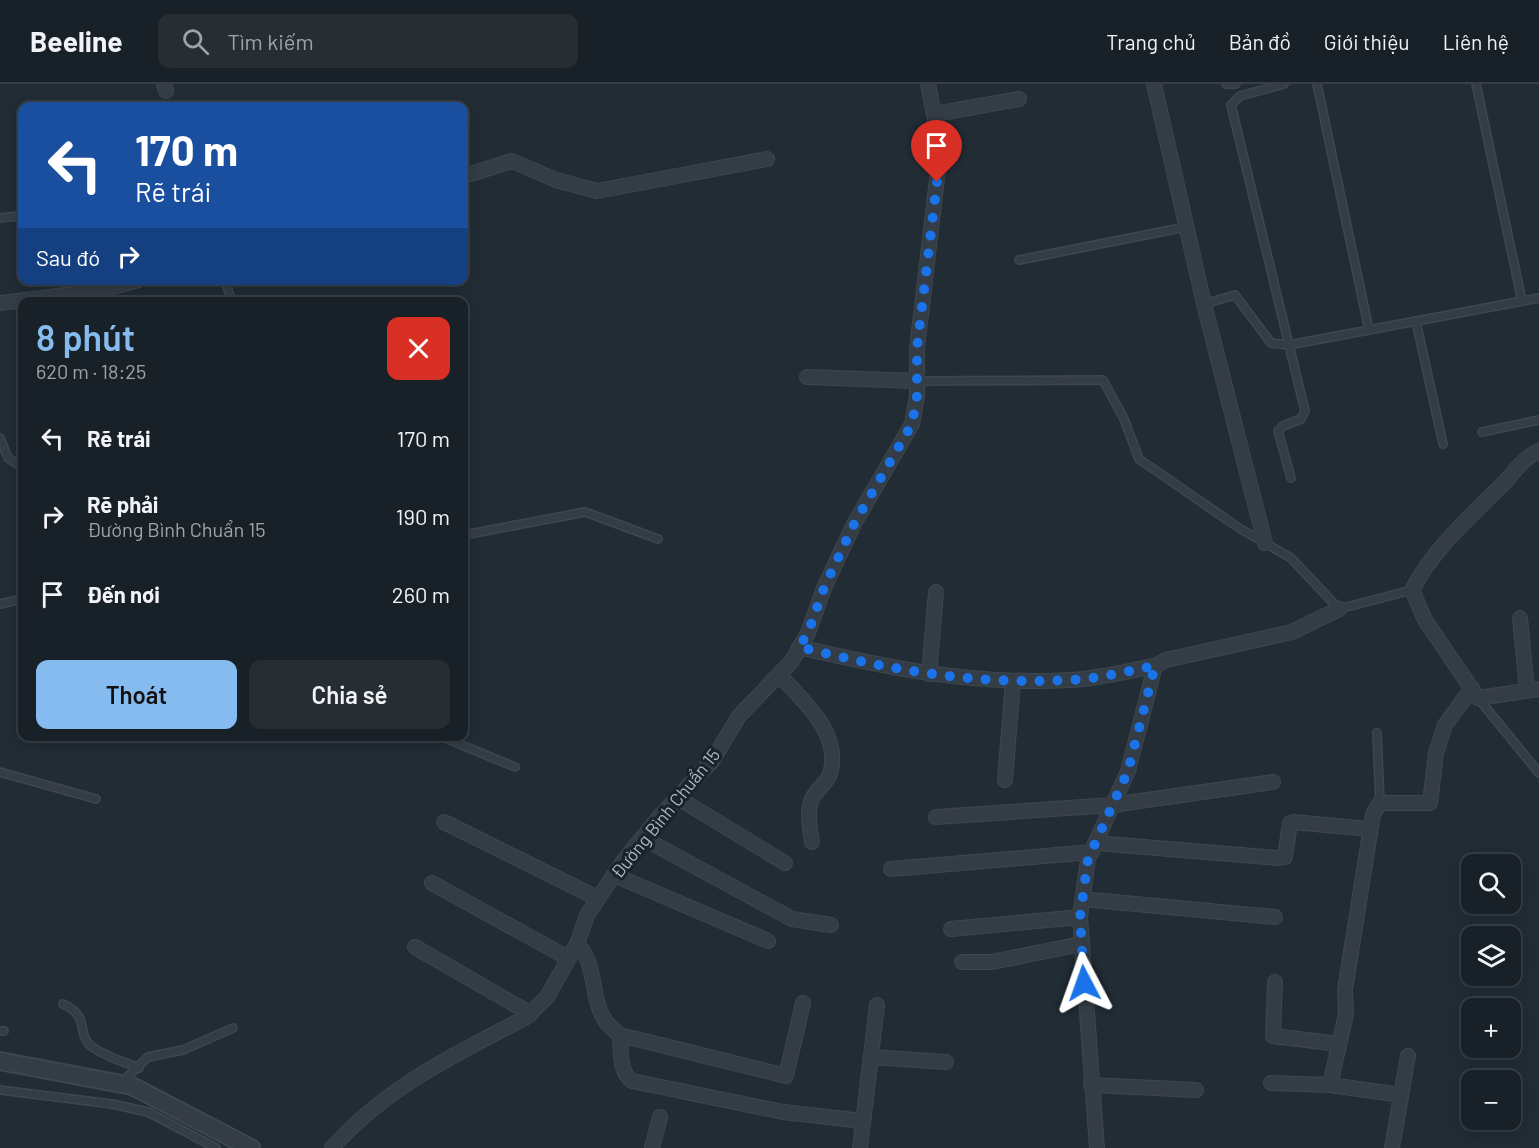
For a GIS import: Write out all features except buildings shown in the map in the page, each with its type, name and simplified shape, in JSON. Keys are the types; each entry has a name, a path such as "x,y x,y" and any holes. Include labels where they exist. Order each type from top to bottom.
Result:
{"street":[{"name":"Đường Bình Chuẩn 15","path":"332,1148 361,1118 415,1076 531,1014 547,997 577,944 597,898 643,838 712,761 739,716 780,676 808,633 824,588 854,524 912,424 917,381 917,348 939,162 935,114 928,84"},
{"path":"1154,84 1204,304 1265,543"},
{"path":"935,114 1019,99"},
{"path":"468,175 512,161 556,180 597,191 767,159"},
{"path":"34,297 96,286"},
{"path":"0,303 18,300"},
{"path":"807,377 917,381"},
{"path":"1475,693 1425,620 1412,590 1438,549 1504,483 1523,459 1539,451"},
{"path":"929,674 936,592"},
{"path":"799,647 881,667 974,681 1072,680 1155,666 1166,660 1292,632 1339,609"},
{"path":"1330,1085 1346,1014 1345,990 1373,814 1380,803 1430,803 1436,753 1445,725 1475,693 1533,689 1520,618"},
{"path":"1097,1148 1081,944 1082,899 1094,847 1128,771 1155,666"},
{"path":"780,676 814,711 824,728 830,750 831,772 825,784 813,797 809,817 812,842"},
{"path":"1005,780 1013,681"},
{"path":"936,817 1112,805 1272,782"},
{"path":"678,798 785,863"},
{"path":"444,822 597,898"},
{"path":"891,869 1094,847 1277,858 1285,857 1290,823 1293,822 1370,829"},
{"path":"643,838 792,919 831,925"},
{"path":"614,875 768,941"},
{"path":"432,883 568,958"},
{"path":"1082,899 1275,917"},
{"path":"951,929 1080,917"},
{"path":"577,944 586,952 591,979 606,1021 620,1035 786,1076 802,1003"},
{"path":"962,962 992,962 1081,944"},
{"path":"415,947 531,1014"},
{"path":"1275,982 1273,1036 1340,1044"},
{"path":"860,1148 877,1005"},
{"path":"620,1035 623,1067 626,1077 632,1081 783,1112 863,1120"},
{"path":"1392,1148 1408,1056"},
{"path":"871,1057 946,1062"},
{"path":"0,1061 132,1086 251,1148"},
{"path":"1271,1083 1330,1085 1401,1095"},
{"path":"1091,1085 1196,1090"},
{"path":"652,1148 660,1117"}],"lane":[{"path":"1226,84 1236,84"},
{"path":"1284,84 1240,96 1231,105 1305,411 1301,419 1283,426 1278,431 1292,478"},
{"path":"1317,84 1369,330"},
{"path":"1476,84 1522,301"},
{"path":"0,218 18,216"},
{"path":"1019,260 1186,227"},
{"path":"1204,304 1235,295 1271,344 1289,345 1539,298"},
{"path":"1416,321 1443,444"},
{"path":"917,381 1104,380 1124,419 1139,459 1291,558 1339,609 1412,590"},
{"path":"1482,432 1539,420"},
{"path":"0,438 8,458 18,464"},
{"path":"468,534 585,512 658,539"},
{"path":"0,604 18,600"},
{"path":"1475,693 1539,772"},
{"path":"1377,733 1380,803"},
{"path":"452,741 515,767"},
{"path":"0,772 96,799"},
{"path":"63,1004 73,1009 82,1020 85,1037 91,1046 139,1068"},
{"path":"121,1083 148,1058 183,1050 233,1028"},
{"path":"0,1090 112,1104 148,1112 216,1148"}],"route":[{"path":"937,182 917,348 917,396 912,424 854,524 824,588 808,633 799,647 881,667 974,681 1072,680 1155,666 1128,771 1088,859 1080,917 1084,983"}]}
